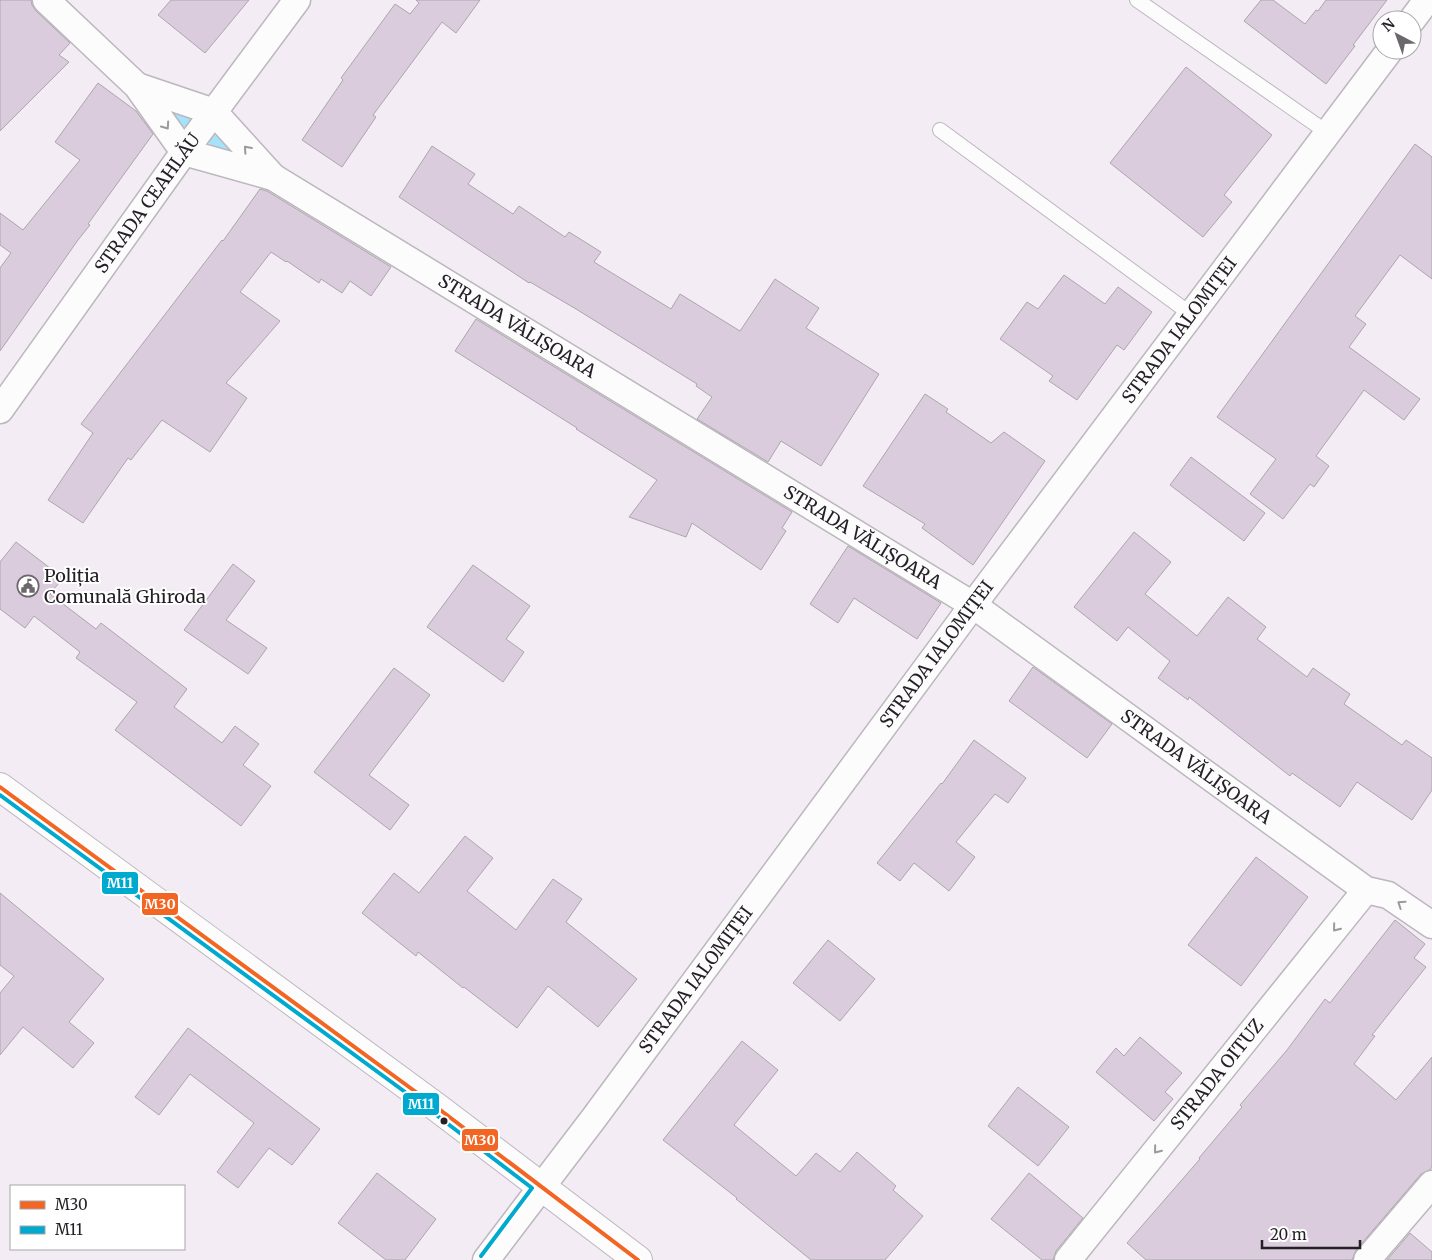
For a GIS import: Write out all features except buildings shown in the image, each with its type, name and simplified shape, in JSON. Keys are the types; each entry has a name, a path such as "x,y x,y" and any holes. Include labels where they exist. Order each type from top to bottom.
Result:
{"street":[{"name":"STRADA VĂLIȘOARA","path":"46,0 137,86 186,149 273,177 973,605 1366,890 1388,895 1432,925"},
{"name":"STRADA CEAHLĂU","path":"0,410 186,149 297,0"},
{"name":"STRADA IALOMIȚEI","path":"486,1260 600,1110 973,605 1383,60"},
{"name":"STRADA VĂLIȘOARA","path":"137,86 212,114 273,177"},
{"path":"0,787 427,1100 638,1260"},
{"name":"STRADA OITUZ","path":"1068,1260 1366,890"},
{"path":"1367,1260 1432,1184"}],"lane":[{"path":"1136,0 1328,133"},
{"path":"940,130 1192,315"}],"waterway":[{"path":"160,104 240,158"}],"transit line":[{"name":"M30","path":"0,787 435,1106 638,1260"},
{"name":"M11","path":"0,795 431,1111 532,1188 481,1256"}],"place":[{"name":"Poliția Comunală Ghiroda","path":"28,586"}]}
